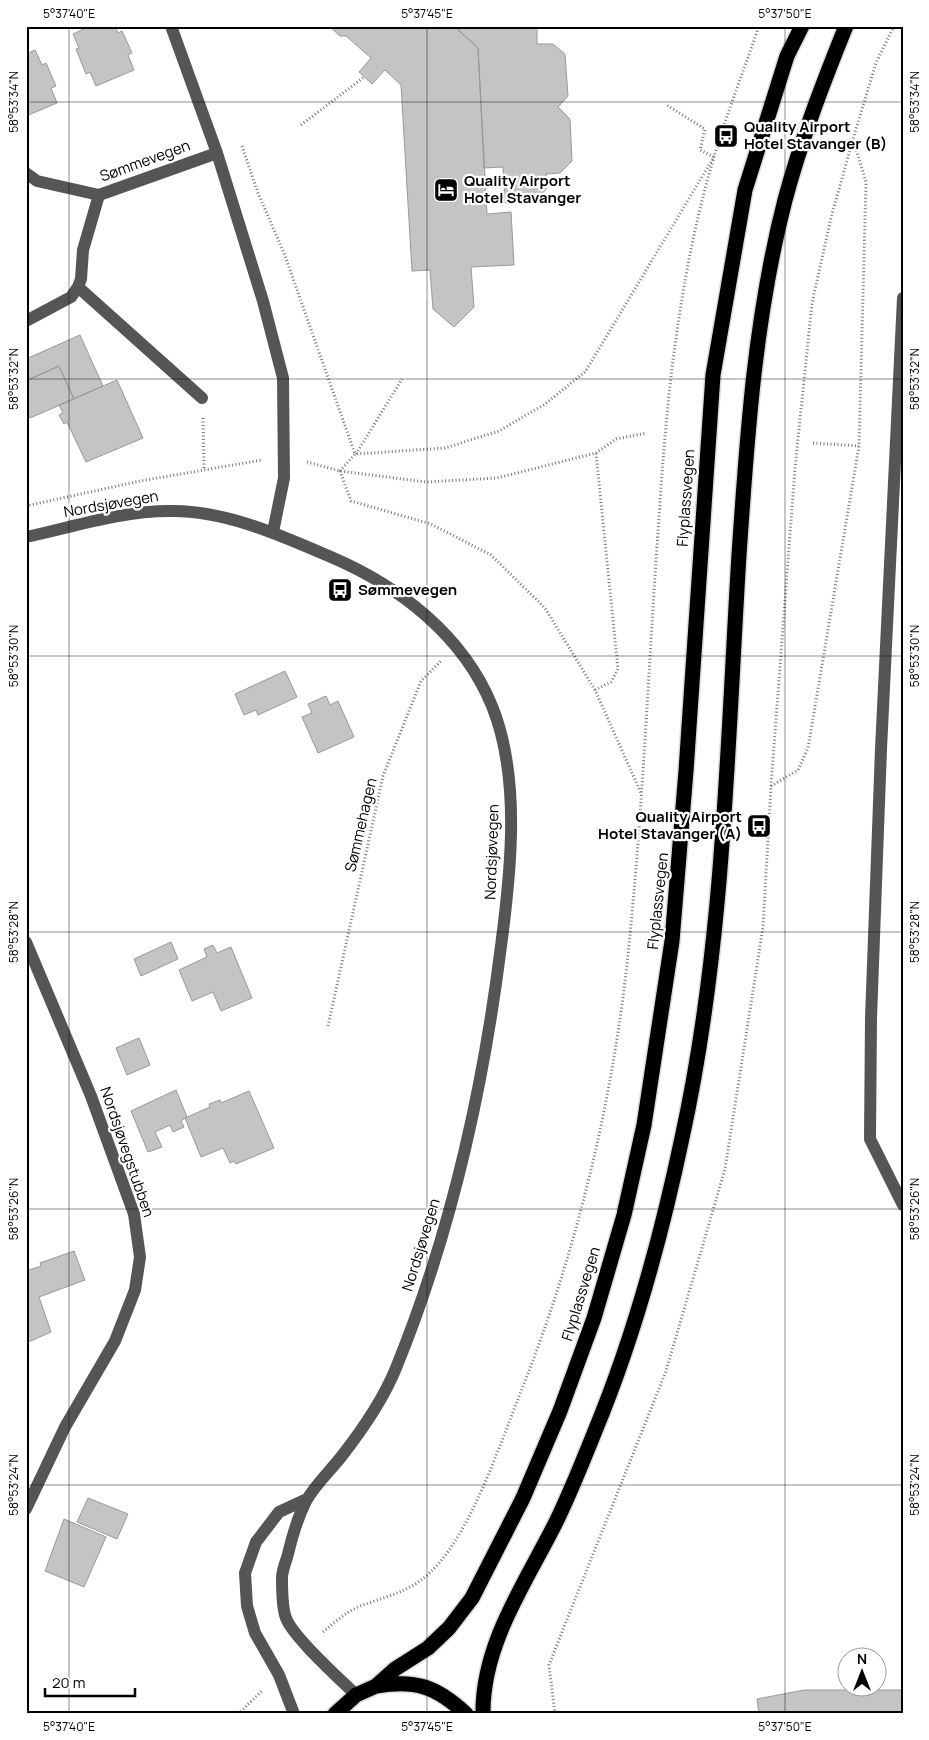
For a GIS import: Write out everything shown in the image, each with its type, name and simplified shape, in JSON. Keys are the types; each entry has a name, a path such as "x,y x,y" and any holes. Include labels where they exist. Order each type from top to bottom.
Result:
{"highway":[{"name":"Flyplassvegen","path":"335,1714 356,1696 376,1686 395,1669 428,1648 449,1628 472,1598 523,1498 560,1411 594,1318 624,1215 644,1125 672,941 686,771 713,375 745,190 788,56 802,26"},
{"path":"483,1714 483,1694 487,1670 496,1643 560,1515 598,1426 633,1330 663,1225 684,1133 714,926 727,774 744,473 756,361 768,282 785,200 806,131 846,26"},
{"name":"Flyplassvegen","path":"376,1686 399,1682 420,1684 448,1696 466,1714"}],"street":[{"path":"171,26 217,153 283,378 284,478 273,532"},
{"name":"Sømmevegen","path":"26,173 37,181 99,195 217,153"},
{"path":"26,321 71,298 78,288 81,279 83,250 99,195"},
{"path":"78,288 202,398"},
{"path":"903,298 881,749 870,1139 903,1205"},
{"name":"Nordsjøvegen","path":"26,537 134,514 171,510 216,516 273,532 363,571 427,615 455,646 491,704 504,742 510,802 510,883 486,1042 467,1144 446,1222 420,1305 394,1373 374,1413 307,1499 292,1539 282,1575 286,1618 308,1647 356,1696"},
{"name":"Nordsjøvegstubben","path":"26,942 91,1096 134,1214 140,1257 135,1290 115,1341 65,1427 26,1509"},
{"name":"Nordsjøvegen","path":"294,1714 279,1675 255,1633 247,1606 244,1574 256,1542 279,1512 307,1499"}],"path":[{"path":"322,1633 352,1610 385,1599 423,1579 444,1558 459,1535 523,1386 549,1313 574,1232 604,1106 628,958 641,794 661,484 672,365 691,250 714,157 759,26"},
{"path":"555,1714 549,1665 666,1371 725,1169 763,927 771,786 795,468 812,303 831,218 853,139 876,64 894,26"},
{"path":"302,125 364,77"},
{"path":"665,104 705,129 700,150 714,157"},
{"path":"771,786 798,770 808,748 859,446 866,182 853,139"},
{"path":"242,146 258,193 284,253 355,454"},
{"path":"355,454 445,448 499,431 545,404 585,372 714,157"},
{"path":"340,471 355,454 402,379"},
{"path":"202,398 204,470"},
{"path":"307,462 340,471 426,482 496,478 596,453 616,439 647,433"},
{"path":"813,443 859,446"},
{"path":"595,690 611,682 618,669 596,453"},
{"path":"26,506 268,459"},
{"path":"340,471 351,501 431,524 491,555 545,608 595,690 641,794"},
{"name":"Sømmehagen","path":"328,1026 383,776 421,681 455,646"},
{"path":"238,1714 268,1684"}],"building":[{"path":"90,26 115,26 118,33 122,31 132,53 128,55 134,70 96,86 90,72 86,74 76,49 79,48 73,34"},
{"name":"Quality Airport Hotel Stavanger","path":"329,26 454,26 478,48 487,214 511,212 514,265 471,267 474,307 454,327 433,309 430,270 412,271 401,85 385,70 372,84 359,72 371,58 346,36 340,36"},
{"path":"454,26 534,26 537,29 537,44 553,44 565,54 568,96 558,107 570,119 572,161 560,173 546,174 547,188 536,201 505,203 503,167 484,168 478,48"},
{"path":"35,50 42,65 46,63 56,86 51,88 57,103 26,116 26,54"},
{"path":"80,335 103,386 74,399 59,366 30,379 26,372 26,359"},
{"path":"59,366 74,399 30,418 26,410 26,381"},
{"path":"117,380 143,438 86,462 67,422 64,424 59,415 63,413 59,405"},
{"path":"285,671 297,697 258,715 256,710 244,715 235,694"},
{"path":"326,696 330,705 338,701 354,737 318,753 302,717 312,713 308,704"},
{"path":"171,942 178,959 141,976 134,959"},
{"path":"213,945 217,953 231,947 252,998 221,1011 213,992 192,1001 179,970 207,957 204,949"},
{"path":"139,1038 150,1065 127,1075 116,1048"},
{"path":"176,1090 187,1117 181,1121 184,1127 173,1132 170,1125 155,1132 162,1147 148,1152 131,1111"},
{"path":"249,1091 274,1148 236,1164 234,1161 230,1163 223,1148 201,1157 185,1118 210,1107 209,1104 220,1100 221,1103"},
{"path":"74,1251 85,1280 39,1297 51,1332 26,1343 26,1271 41,1266 40,1263"},
{"path":"88,1498 128,1514 117,1539 77,1522"},
{"path":"64,1519 106,1537 84,1587 45,1571"},
{"path":"804,1690 836,1690 836,1698 886,1698 886,1690 903,1690 903,1714 759,1714 757,1699"}],"place":[{"name":"Quality Airport Hotel Stavanger (B)","path":"726,136"},
{"name":"Quality Airport Hotel Stavanger","path":"446,190"},
{"name":"Sømmevegen","path":"340,590"},
{"name":"Quality Airport Hotel Stavanger (A)","path":"759,826"}]}
